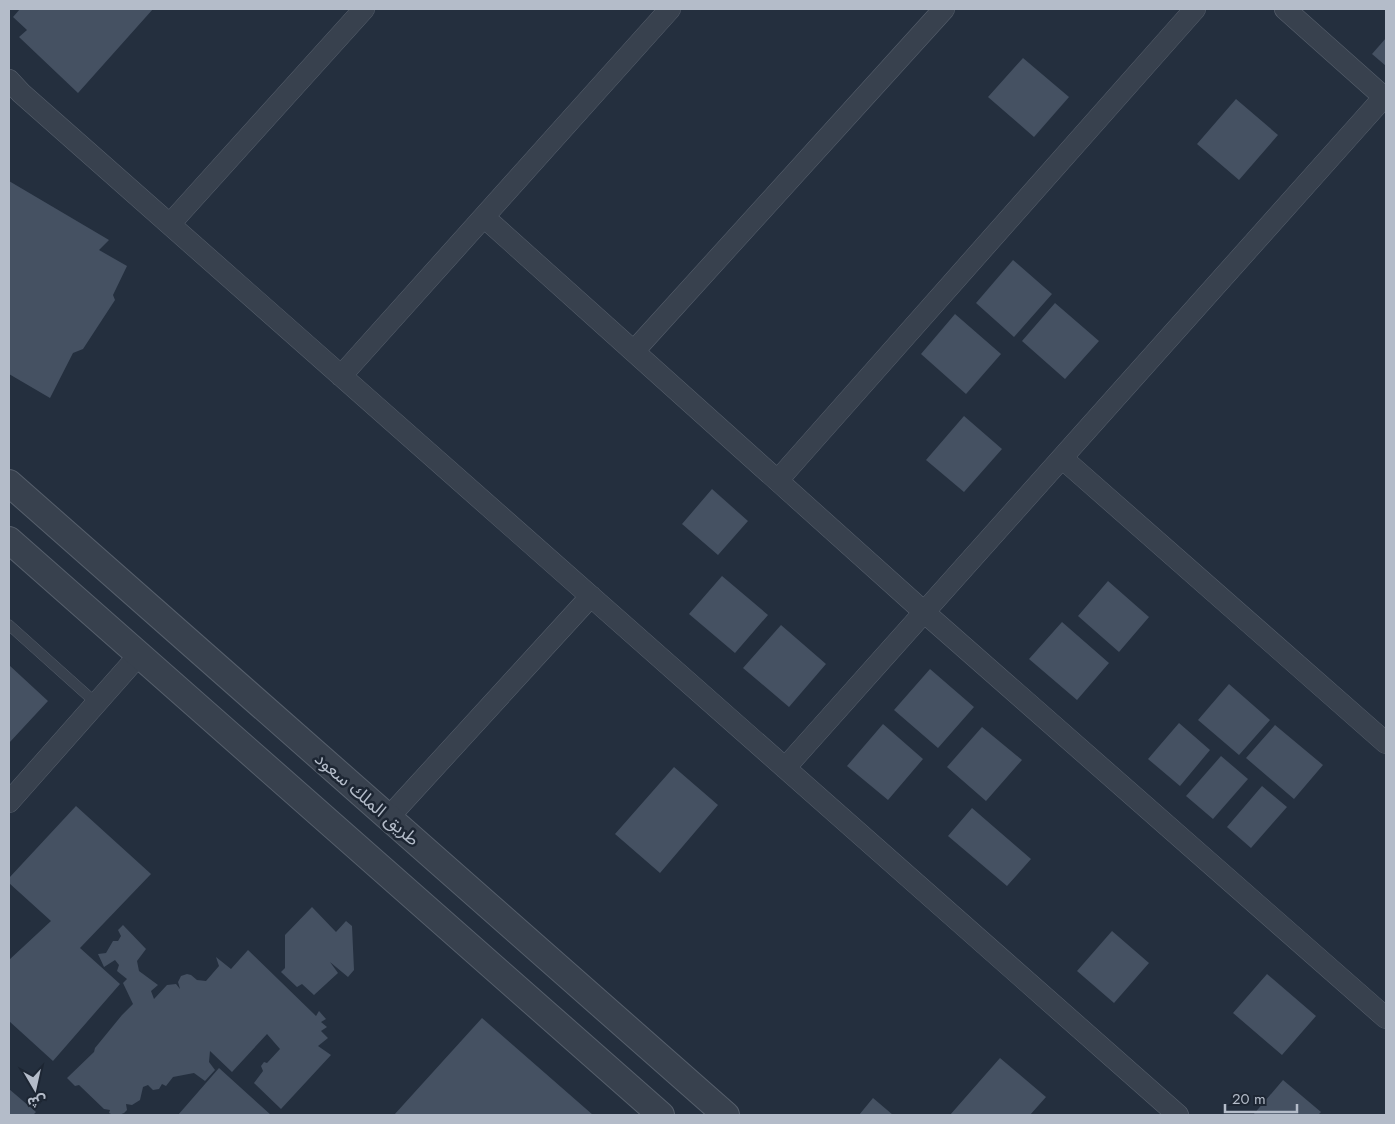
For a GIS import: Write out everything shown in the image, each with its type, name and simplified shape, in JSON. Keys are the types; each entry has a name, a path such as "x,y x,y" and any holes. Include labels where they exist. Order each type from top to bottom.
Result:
{"street":[{"path":"170,224 364,9"},
{"path":"342,376 670,9"},
{"path":"634,351 944,9"},
{"path":"778,480 1195,9"},
{"path":"785,768 1385,98 1285,9"},
{"path":"9,80 21,93 1178,1115"},
{"path":"484,217 924,612 1386,1018"},
{"path":"1062,458 1386,743"},
{"name":"طريق الملك سعود","path":"9,483 726,1115"},
{"path":"9,540 661,1115"},
{"path":"388,818 591,596"},
{"path":"9,802 139,655"}],"lane":[{"path":"9,625 96,703"}],"building":[{"path":"20,9 153,9 78,93 19,37 27,30 13,17"},
{"path":"1386,38 1386,66 1372,54"},
{"path":"1023,58 1069,97 1034,137 988,97"},
{"path":"1236,99 1278,135 1239,180 1197,144"},
{"path":"9,181 109,240 99,250 127,266 113,295 115,300 83,349 73,353 50,398 9,374"},
{"path":"1013,260 1052,294 1014,337 976,303"},
{"path":"1055,303 1099,341 1065,379 1022,341"},
{"path":"955,314 1001,354 966,394 921,354"},
{"path":"964,416 1002,449 964,492 926,460"},
{"path":"712,489 748,521 718,555 682,524"},
{"path":"722,576 768,615 735,653 689,614"},
{"path":"1108,581 1149,617 1119,652 1078,616"},
{"path":"1062,622 1109,663 1077,700 1029,659"},
{"path":"781,625 826,664 789,707 743,668"},
{"path":"9,665 48,701 9,743"},
{"path":"930,669 974,707 938,748 894,710"},
{"path":"1229,684 1270,720 1239,755 1198,720"},
{"path":"1179,723 1210,750 1180,786 1148,759"},
{"path":"883,724 923,759 888,800 847,766"},
{"path":"1275,725 1323,765 1294,799 1246,758"},
{"path":"982,727 1022,760 986,801 947,767"},
{"path":"1221,756 1248,779 1213,819 1186,796"},
{"path":"674,767 718,805 660,873 615,834"},
{"path":"1262,786 1287,807 1251,848 1227,827"},
{"path":"76,806 151,874 80,948 120,984 53,1061 9,1021 9,960 51,921 9,883 9,878"},
{"path":"972,808 1031,859 1007,886 948,836"},
{"path":"312,907 336,932 346,921 352,926 354,970 348,977 330,962 338,973 314,995 302,984 297,987 281,972 285,968 285,935"},
{"path":"123,925 146,949 137,961 139,971 158,985 151,991 154,999 167,985 176,984 180,989 178,982 181,976 187,974 197,980 206,981 219,966 216,957 231,969 248,950 316,1016 319,1011 326,1019 321,1022 327,1027 321,1031 328,1038 318,1046 331,1055 281,1109 254,1083 263,1071 261,1066 264,1062 267,1063 280,1049 267,1034 232,1072 210,1051 209,1062 215,1070 205,1081 194,1073 173,1077 166,1086 162,1084 159,1089 153,1090 148,1085 143,1087 140,1100 132,1105 126,1104 127,1110 124,1113 113,1115 109,1113 110,1110 104,1109 79,1085 75,1086 67,1078 94,1052 95,1048 133,1004 123,983 127,979 117,971 119,965 115,960 104,967 98,954 106,953 113,941 118,941 121,936 118,930"},
{"path":"1112,931 1149,963 1114,1003 1077,971"},
{"path":"1267,974 1316,1016 1282,1055 1233,1013"},
{"path":"482,1018 593,1115 394,1115"},
{"path":"1000,1058 1046,1097 1030,1115 950,1115"},
{"path":"219,1068 271,1115 178,1115"},
{"path":"1283,1080 1321,1112 1318,1115 1253,1115"},
{"path":"9,1089 36,1112 33,1115 9,1115"},
{"path":"873,1098 893,1115 859,1115"}]}
